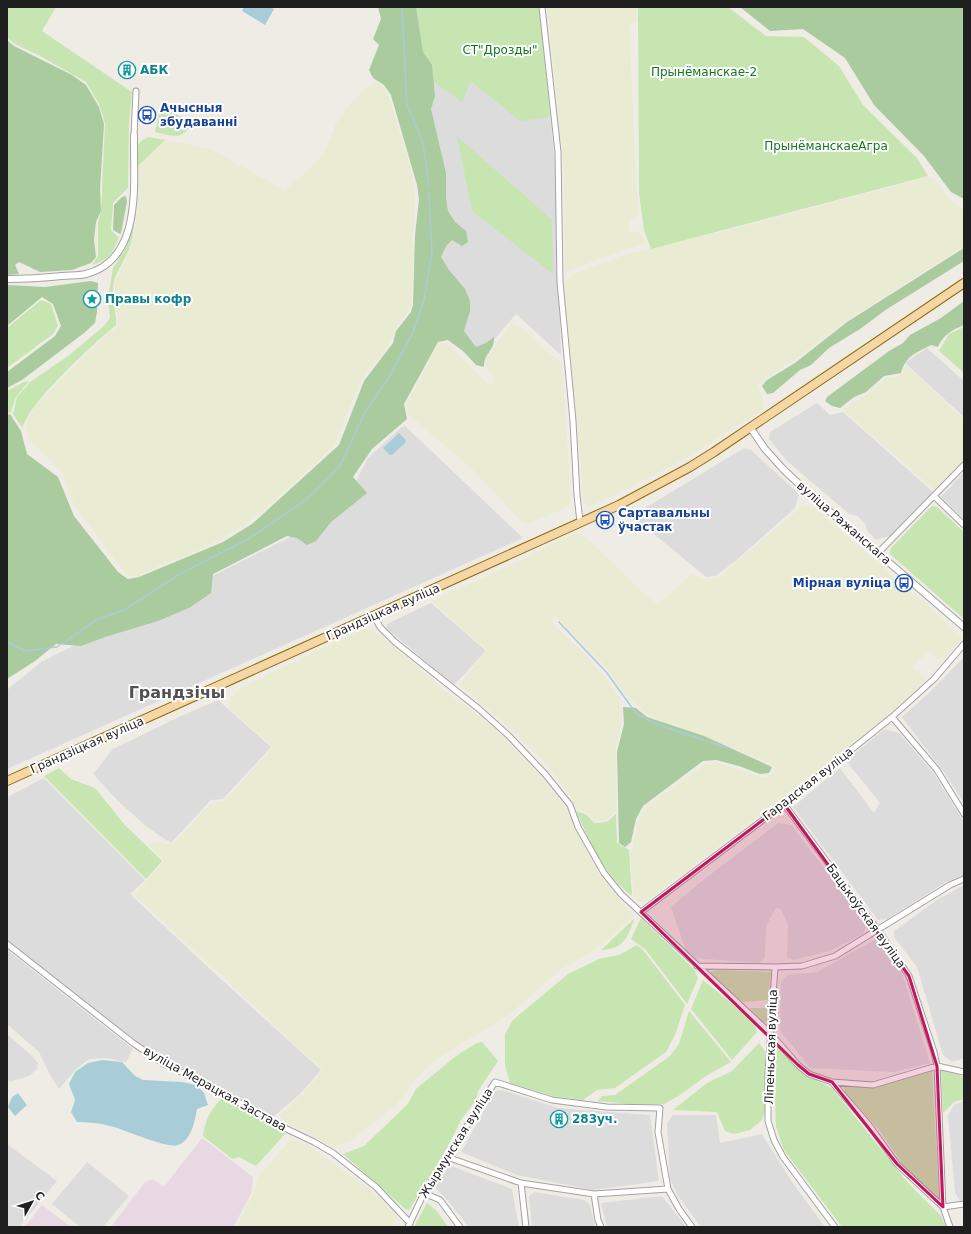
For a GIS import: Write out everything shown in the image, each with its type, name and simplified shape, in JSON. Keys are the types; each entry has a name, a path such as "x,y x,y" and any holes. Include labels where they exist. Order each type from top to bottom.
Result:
{"main road":[{"name":"Грандзіцкая вуліца","path":"7,781 619,505 690,467 964,283"}],"street":[{"path":"542,7 558,152 560,282 573,421 580,522"},
{"path":"7,279 34,279 85,274 104,266 118,255 132,219 136,92"},
{"name":"вуліца Ражанскага","path":"750,427 764,449 784,470 814,498 964,627"},
{"path":"878,553 964,465"},
{"path":"934,496 964,525"},
{"path":"374,616 380,627 395,642 479,709 509,736 545,774 570,805 578,826 604,873 621,894 770,1034 798,1065 809,1074 832,1082 873,1085 937,1066 964,1072"},
{"name":"Гарадская вуліца","path":"641,912 784,804 892,717 934,679 964,644"},
{"path":"892,717 937,770 964,814"},
{"name":"Бацькоўская вуліца","path":"784,804 878,930 909,976 934,1052 937,1066 943,1207 950,1227"},
{"path":"697,966 802,966 835,956 950,885 964,879"},
{"name":"вуліца Мерацкая Застава","path":"7,944 120,1034 153,1057 164,1064 215,1088 270,1121 314,1142 333,1153 376,1187 409,1225"},
{"name":"Ліпеньская вуліца","path":"775,967 768,1073 768,1121 774,1140 783,1157 835,1227"},
{"name":"Жырмунская вуліца","path":"409,1225 424,1193 495,1082 552,1100 607,1108 660,1108 658,1132 668,1189"},
{"path":"832,1082 869,1125 897,1164 943,1207 964,1204"},
{"path":"447,1157 521,1183 594,1194 668,1189 679,1209 692,1227"},
{"path":"521,1183 526,1227"},
{"path":"424,1193 440,1200 460,1227"},
{"path":"594,1194 598,1220 601,1227"}],"highlighted area":[{"path":"784,804 909,976 937,1066 943,1207 897,1164 832,1082 809,1074 798,1065 641,912"}],"shaded area":[{"path":"414,7 539,7 556,174 561,355 516,314 481,355 461,330 438,253 428,109"},
{"path":"927,348 964,381 964,417 905,363"},
{"path":"817,403 830,415 843,412 933,492 890,536 876,540 858,516 849,514 787,461 769,439 770,432"},
{"path":"404,425 523,538 7,769 7,690 41,662 340,512 368,458"},
{"path":"744,448 751,450 799,494 795,508 716,576 706,577 632,516"},
{"path":"964,472 964,519 941,497"},
{"path":"431,603 486,651 454,685 386,628 387,624"},
{"path":"963,658 964,803 946,775 902,717 929,693"},
{"path":"218,700 271,747 223,799 211,800 171,843 147,827 119,802 93,774 113,749"},
{"path":"885,729 899,733 934,774 964,822 964,875 946,882 887,919 878,920 793,807 840,768 874,813 880,803 846,761"},
{"path":"44,778 145,880 130,894 321,1070 301,1093 273,1117 211,1083 163,1060 103,1017 7,942 7,797"},
{"path":"778,823 791,825 867,924 863,934 829,951 794,960 787,957 788,925 781,909 776,908 766,926 765,957 759,963 693,958 685,948 671,907 702,881"},
{"path":"964,885 964,1058 952,1062 943,1055 917,967 894,937 894,931 937,900"},
{"path":"878,938 903,976 930,1063 894,1072 810,1068 780,1030 781,982 787,975 817,972"},
{"path":"7,950 133,1049 126,1062 106,1058 89,1059 75,1070 59,1089 50,1075 39,1052 7,1024"},
{"path":"7,1034 38,1063 37,1069 29,1076 9,1082 7,1078"},
{"path":"502,1090 558,1108 650,1115 659,1181 593,1190 517,1175 461,1152 495,1091"},
{"path":"964,1101 964,1200 960,1201 955,1193 948,1115 954,1105"},
{"path":"673,1115 716,1115 720,1143 762,1134 792,1182 825,1227 701,1227 678,1196 670,1179 667,1123"},
{"path":"202,1138 253,1177 251,1194 233,1227 111,1227 145,1182 153,1179 164,1187"},
{"path":"7,1144 57,1181 19,1227 7,1227"},
{"path":"87,1162 129,1196 103,1227 80,1227 52,1204"},
{"path":"449,1165 512,1189 519,1227 469,1227 433,1185"},
{"path":"534,1192 584,1200 590,1205 595,1227 532,1227 529,1196"},
{"path":"662,1196 686,1227 607,1227 601,1203"},
{"path":"42,1205 71,1227 25,1227"}],"green space":[{"path":"7,7 56,7 42,31 132,92 129,123 128,188 113,203 111,230 119,238 109,256 103,261 92,265 98,256 98,223 101,211 105,123 99,104 86,82 40,56 15,44 7,37"},
{"path":"378,7 416,7 423,52 432,65 435,96 431,109 446,173 446,198 448,211 455,222 466,231 468,242 462,246 452,240 446,246 441,257 449,270 465,289 470,301 470,311 464,331 476,347 486,343 494,337 493,345 484,362 484,367 476,365 463,351 448,340 438,342 404,404 407,419 372,449 353,477 367,493 331,522 316,541 307,545 297,538 287,536 213,574 211,593 189,608 158,621 81,646 56,644 35,661 7,679 7,415 10,414 21,431 27,454 58,477 74,516 118,572 128,579 139,577 223,542 252,524 339,445 364,381 393,343 396,331 411,312 413,305 415,235 419,199 417,185 391,95 384,85 373,78 369,70 379,45 373,39 381,19"},
{"name":"СТ\"Дрозды\"","path":"416,7 539,7 550,117 520,121 471,81 462,102 434,82 432,65 423,52"},
{"path":"547,7 637,7 637,21 629,25 638,215 629,221 628,229 632,232 638,231 643,238 644,243 565,272 564,170"},
{"path":"638,7 728,7 766,36 804,37 839,66 863,105 917,158 928,176 651,249 644,230 639,193"},
{"path":"740,7 964,7 964,199 951,192 924,156 874,105 845,58 803,29 770,31"},
{"path":"7,40 14,46 72,75 86,85 99,107 104,124 100,189 101,211 96,222 94,240 96,257 91,263 72,270 40,272 19,262 15,265 19,274 7,275"},
{"path":"376,82 384,87 388,94 410,166 415,193 415,218 412,240 414,255 411,305 406,315 399,321 389,344 361,380 332,448 271,504 249,522 219,540 196,551 136,576 129,576 124,572 74,505 63,474 47,456 28,440 26,422 34,408 47,394 111,330 116,329 118,325 114,296 115,282 129,253 135,233 138,205 136,168 165,140 211,149 284,190 305,173 323,155 335,125 349,105 371,83"},
{"path":"161,105 192,123 185,133 171,136 155,132"},
{"path":"457,136 552,220 553,274 472,211"},
{"path":"148,137 165,140 136,168 137,146"},
{"path":"929,177 935,179 951,201 964,210 964,246 846,321 793,361 765,378 758,385 764,405 760,412 674,465 603,501 589,506 584,502 564,285 571,275 627,254 737,228"},
{"path":"126,196 127,202 120,234 113,230 114,205 122,197"},
{"path":"135,208 131,243 116,275 113,287 116,325 93,345 49,389 28,417 23,427 13,414 17,397 30,382 68,356 104,326 110,318 108,299 113,268 126,248 133,223"},
{"path":"964,248 964,261 887,309 860,329 829,348 811,365 800,370 773,393 767,394 762,386 767,380 795,363 847,322"},
{"path":"91,281 98,283 95,323 22,380 7,388 7,372 55,336 61,326 53,304 42,297 7,326 7,285 45,287"},
{"path":"41,300 51,304 58,326 53,334 7,368 7,328"},
{"path":"964,301 964,325 948,333 942,339 938,347 931,345 912,355 906,362 901,373 884,376 866,392 854,397 840,408 832,406 825,401 827,397 889,351 903,343 910,335 941,318"},
{"path":"512,324 519,326 562,364 571,500 568,507 530,523 521,521 472,469 408,414 406,405 439,343 448,343 489,385 494,381 493,374 487,368 485,361 506,330"},
{"path":"964,327 964,373 939,351 949,334"},
{"path":"905,365 964,419 964,460 935,491 846,412 845,408 869,393 885,379 901,375"},
{"path":"29,381 16,397 11,412 7,413 7,391"},
{"path":"802,506 813,507 885,568 902,590 918,597 962,639 945,658 941,660 936,658 928,651 913,667 926,680 890,714 837,757 656,894 643,903 638,901 634,896 630,856 637,823 646,807 705,764 717,762 761,778 772,775 776,769 770,763 649,716 625,694 603,664 554,615 553,624 585,654 615,690 620,701 622,714 619,735 616,743 616,811 606,820 594,821 590,814 576,809 569,793 540,757 502,721 459,685 487,650 431,601 526,558 555,542 576,534 584,535 646,596 658,604 692,574 706,580 719,577"},
{"path":"932,506 937,507 964,532 964,619 890,554 891,548"},
{"path":"365,628 373,630 383,637 442,688 494,728 539,775 569,811 587,853 599,874 634,916 601,946 559,971 508,1016 435,1060 418,1077 395,1106 350,1141 333,1147 281,1119 279,1115 302,1095 323,1070 134,895 164,861 149,845 158,842 172,845 211,803 224,801 273,747 229,708 229,702 240,688"},
{"path":"623,707 636,708 647,717 704,736 772,767 769,773 760,774 739,766 716,760 703,761 643,806 636,819 631,842 625,847 619,843 617,752 624,724"},
{"path":"59,768 71,779 95,788 124,824 162,861 146,879 44,776"},
{"path":"576,811 587,815 594,823 607,822 616,814 617,843 629,850 632,896 622,888 606,868 592,846"},
{"path":"635,918 624,941 615,947 601,950"},
{"path":"641,918 694,969 698,978 687,1004 645,949 631,939"},
{"path":"637,945 644,951 685,1005 675,1035 666,1052 615,1088 597,1090 583,1100 552,1096 510,1083 505,1066 505,1034 513,1020 568,974 599,959 619,955"},
{"path":"716,970 771,972 768,1000 742,1002 710,973"},
{"path":"703,980 754,1022 757,1032 732,1060 691,1009"},
{"path":"749,1008 767,1008 767,1023 763,1022"},
{"path":"689,1011 731,1062 706,1076 680,1095 664,1104 629,1104 598,1101 602,1096 615,1095 670,1056 679,1044"},
{"path":"482,1042 498,1061 478,1091 476,1100 461,1120 447,1148 409,1210 404,1208 343,1154 364,1146 408,1104 416,1089 456,1056 477,1043"},
{"path":"759,1043 765,1051 765,1111 762,1120 750,1130 734,1134 725,1131 717,1112 673,1110 707,1083 732,1071"},
{"path":"778,1046 808,1076 832,1088 908,1183 941,1216 946,1227 842,1227 784,1150 776,1127 773,1049"},
{"path":"932,1069 939,1199 933,1195 903,1165 880,1131 844,1091 844,1087 878,1087"},
{"path":"941,1069 960,1075 964,1078 964,1099 954,1102 943,1113"},
{"path":"223,1097 285,1130 285,1134 256,1166 239,1157 232,1159 203,1136 209,1115"},
{"path":"290,1140 301,1141 379,1197 397,1216 392,1227 236,1227 254,1192 258,1177"},
{"path":"427,1203 436,1210 448,1227 414,1227"}],"water":[{"path":"244,7 270,7 274,9 265,25 242,11"},
{"path":"399,433 406,440 405,443 392,455 390,455 383,448"},
{"path":"102,1060 122,1062 135,1076 143,1080 182,1082 196,1085 204,1093 208,1105 197,1109 192,1130 186,1139 178,1145 164,1144 106,1125 77,1122 71,1112 75,1100 69,1084 75,1072 88,1063"},
{"path":"18,1093 27,1105 15,1116 8,1107 12,1097"}],"waterway":[{"path":"402,7 407,104 423,143 429,186"},
{"path":"7,642 25,651 57,647 98,619 124,610 180,574 250,538 307,499 340,466 365,412 388,379 412,334 424,300 432,253 429,193"},
{"path":"559,622 607,673 637,714 654,723 730,749"}],"place":[{"name":"АБК","path":"127,70"},
{"name":"Ачысныя збудаванні","path":"147,115"},
{"name":"Правы кофр","path":"92,299"},
{"name":"Сартавальны ўчастак","path":"605,520"},
{"name":"Мірная вуліца","path":"904,583"},
{"name":"283уч.","path":"559,1119"}],"district":[{"name":"Грандзічы","path":"177,692"}],"park label":[{"name":"Прынёманскае-2","path":"704,72"},
{"name":"ПрынёманскаеАгра","path":"826,146"}]}
